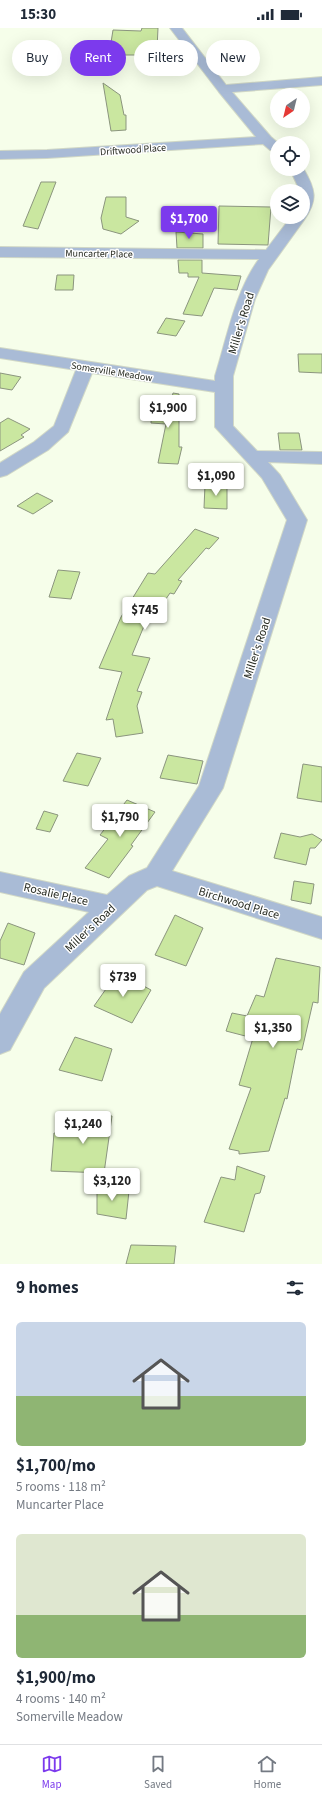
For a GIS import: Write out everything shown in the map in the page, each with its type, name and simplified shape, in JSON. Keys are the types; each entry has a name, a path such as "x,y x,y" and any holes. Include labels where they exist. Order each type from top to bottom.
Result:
{"street":[{"path":"176,28 223,89 270,143"},
{"path":"223,89 322,81"},
{"name":"Driftwood Place","path":"0,156 266,140"},
{"name":"Miller's Road","path":"0,1041 34,980 138,883 156,875 211,788 297,520 270,475 224,428 224,376 247,299 260,269 294,224"},
{"name":"Muncarter Place","path":"0,252 270,255"},
{"name":"Somerville Meadow","path":"0,353 224,388"},
{"path":"0,471 41,446 62,428 86,366"},
{"path":"251,456 322,458"},
{"name":"Birchwood Place","path":"156,875 182,885 322,928"},
{"name":"Rosalie Place","path":"0,882 112,907"}],"building":[{"path":"142,28 158,28 157,40 134,40 134,55 126,55 126,40 111,40 113,30 141,31"},
{"path":"103,83 120,95 124,115 126,115 126,130 111,131"},
{"path":"41,182 56,182 38,229 23,226"},
{"path":"106,197 126,197 126,217 139,221 121,234 103,229 101,218"},
{"path":"219,206 270,207 268,245 218,244"},
{"path":"176,232 203,234 203,248 177,248"},
{"path":"178,260 202,260 202,273 241,276 237,290 214,288 202,316 183,314 199,277 188,277 188,273 179,273"},
{"path":"57,275 74,275 73,290 55,290"},
{"path":"166,318 185,321 176,336 157,333"},
{"path":"298,354 322,354 322,373 299,372"},
{"path":"0,373 21,377 12,390 0,388"},
{"path":"173,393 179,394 179,447 182,447 178,464 158,463 166,424 151,423 152,402 171,402"},
{"path":"8,418 30,429 21,435 24,437 0,451 0,423"},
{"path":"278,433 299,433 302,450 280,450"},
{"path":"205,485 227,485 227,509 204,508"},
{"path":"37,493 53,501 33,514 17,506"},
{"path":"195,529 219,538 209,549 206,548 178,580 182,581 174,594 170,593 155,615 149,614 132,655 150,658 137,691 142,692 137,706 143,733 116,737 113,719 106,720 122,672 99,668 121,617 148,573 155,574"},
{"path":"58,570 80,572 71,599 49,597"},
{"path":"77,753 101,758 88,786 63,781"},
{"path":"168,755 203,761 197,784 160,778"},
{"path":"303,764 322,767 322,802 297,798"},
{"path":"127,800 155,812 131,845 133,846 109,878 85,868 108,839 100,835"},
{"path":"44,811 58,815 50,832 36,829"},
{"path":"281,833 300,837 312,834 322,840 315,848 310,848 306,865 274,858"},
{"path":"294,881 314,884 311,904 291,900"},
{"path":"175,915 203,928 186,966 155,955"},
{"path":"8,923 35,933 24,965 0,958 0,941"},
{"path":"276,958 320,967 318,1003 313,1002 302,1050 297,1049 287,1099 285,1098 269,1151 239,1154 239,1151 229,1149 251,1088 239,1085 253,1038 226,1031 232,1013 247,1016 256,995 264,997"},
{"path":"118,972 151,990 132,1023 94,1006"},
{"path":"75,1037 112,1049 102,1081 59,1070"},
{"path":"74,1113 112,1116 104,1173 51,1171 54,1133 67,1134"},
{"path":"237,1166 265,1176 260,1193 255,1194 244,1232 204,1222 221,1177 235,1180"},
{"path":"97,1184 129,1191 126,1219 97,1214"},
{"path":"131,1245 176,1246 174,1264 126,1264"}]}
